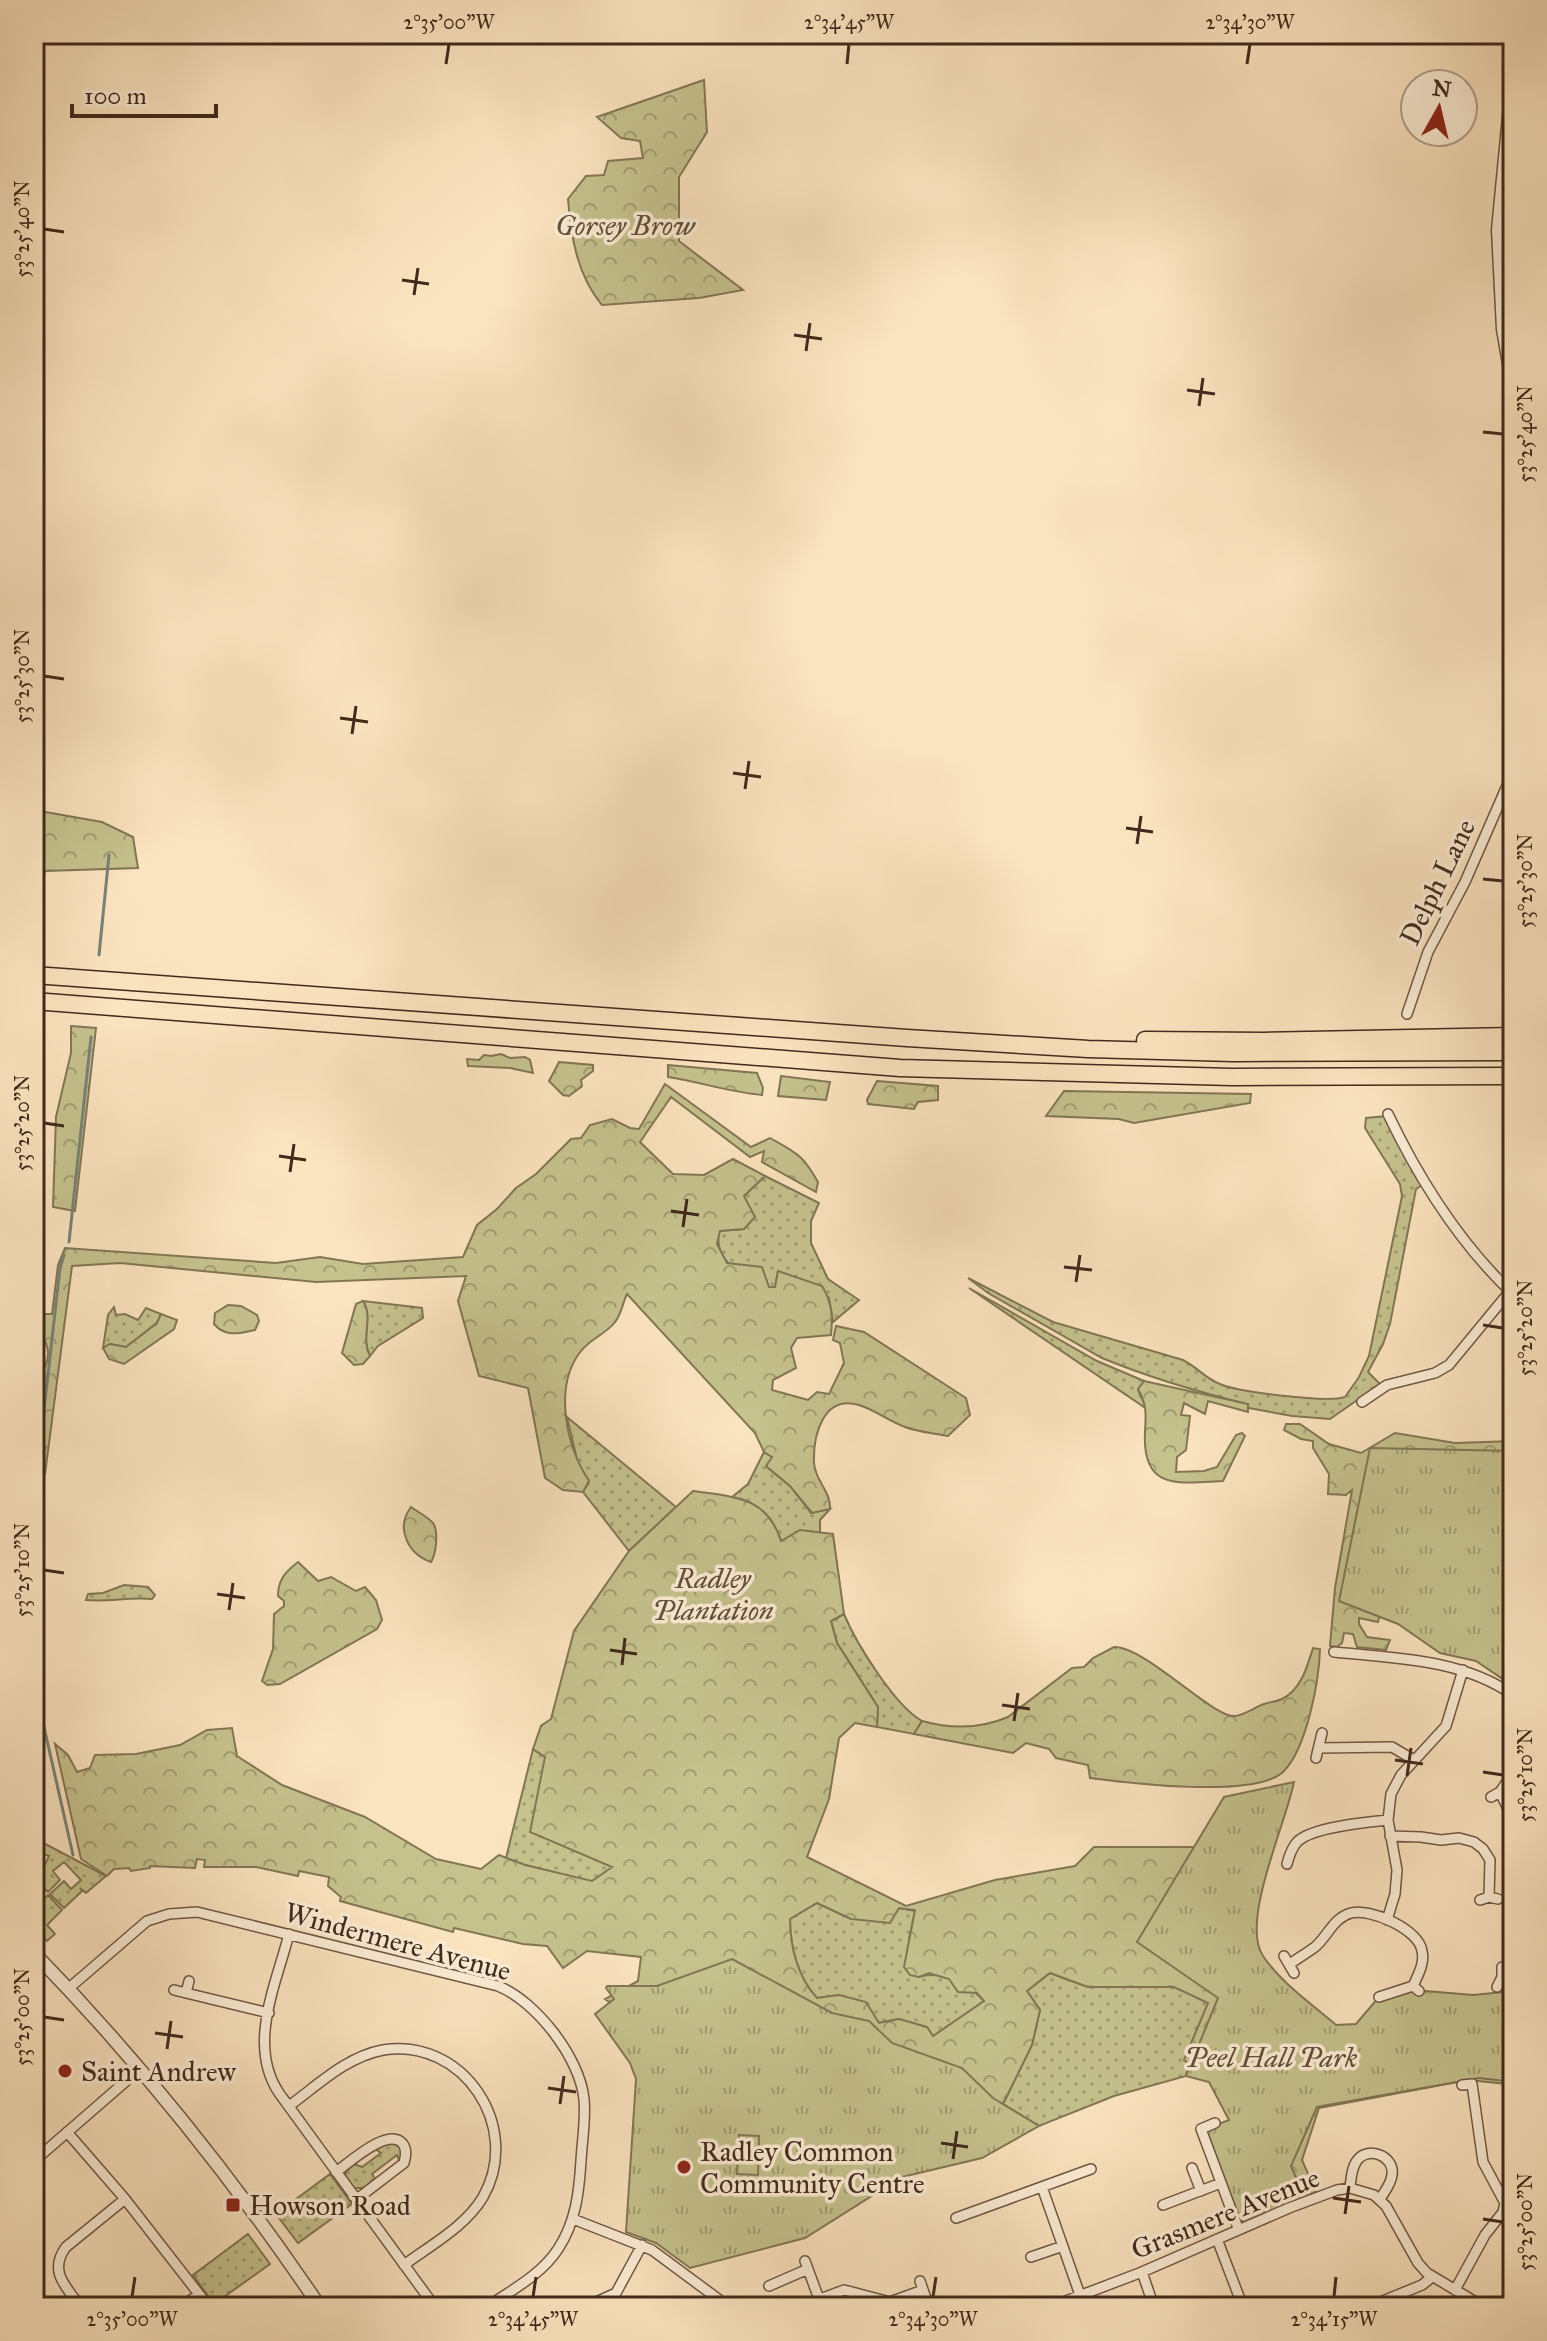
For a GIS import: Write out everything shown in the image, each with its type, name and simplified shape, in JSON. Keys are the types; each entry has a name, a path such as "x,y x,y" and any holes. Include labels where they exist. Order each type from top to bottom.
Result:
{"highway":[{"path":"34,975 1088,1049 1233,1053 1513,1052"},
{"path":"34,1001 900,1068 1232,1077 1513,1076"},
{"path":"907,1038 1263,1041 1513,1036"}],"street":[{"path":"34,45 42,34"},
{"path":"1513,75 1498,230 1503,329 1513,387"},
{"name":"Delph Lane","path":"1407,1014 1428,952 1465,882 1513,772"},
{"path":"1362,1402 1387,1385 1435,1373 1449,1365 1512,1292 1440,1209 1408,1157 1388,1114"},
{"path":"1345,1640 1339,1652 1463,1670 1493,1682 1513,1695"},
{"path":"1387,1920 1395,1894 1397,1870 1388,1820 1389,1802 1395,1783 1446,1726 1463,1670"},
{"path":"1322,1733 1318,1753 1392,1747 1414,1760"},
{"path":"1499,1791 1508,1809 1509,1831 1513,1837"},
{"path":"1287,1864 1298,1841 1308,1834 1388,1820"},
{"path":"1390,1836 1441,1840 1459,1838 1474,1842 1490,1860 1489,1899"},
{"name":"Windermere Avenue","path":"68,1989 147,1921 169,1914 197,1912 498,1986 513,1993 535,2010 572,2060 583,2089 585,2102 579,2191 573,2219 558,2250 536,2273 487,2307"},
{"path":"1289,1964 1317,1945 1334,1923 1347,1914 1360,1912 1387,1920 1407,1930 1421,1944 1422,1963 1416,1989 1379,1997"},
{"path":"289,1934 263,2042 270,2079 435,2307"},
{"path":"34,1953 140,2069 226,2176 320,2307"},
{"path":"186,1993 189,1981"},
{"path":"174,1990 269,2013"},
{"path":"289,2106 347,2064 386,2050 402,2049 430,2054 454,2066 473,2084 486,2104 495,2130 496,2158 488,2188 471,2214 404,2265"},
{"path":"34,2161 140,2069"},
{"path":"1455,2290 1485,2235 1503,2212 1505,2203 1483,2162 1479,2093 1472,2084 1462,2085"},
{"path":"1215,2123 1201,2129 1238,2228"},
{"path":"67,2132 125,2199 209,2307"},
{"path":"336,2172 386,2138 397,2139 403,2144 406,2153 404,2163 357,2199"},
{"path":"1350,2188 1353,2168 1359,2158 1368,2153 1379,2154 1387,2160 1392,2169 1388,2186 1380,2199 1418,2263 1432,2277 1484,2307"},
{"path":"1192,2168 1201,2191"},
{"path":"956,2218 1091,2169"},
{"path":"1163,2205 1221,2183"},
{"path":"1042,2187 1080,2295"},
{"name":"Grasmere Avenue","path":"1050,2307 1064,2304 1238,2228 1337,2190 1350,2188 1366,2191 1380,2199"},
{"path":"81,2307 60,2279 57,2268 59,2257 66,2247 125,2199"},
{"path":"573,2219 642,2245 665,2258 729,2307"},
{"path":"1217,2239 1243,2307"},
{"path":"585,2307 616,2293 642,2245"},
{"path":"1031,2257 1063,2246"},
{"path":"769,2286 806,2265 819,2299"},
{"path":"1142,2272 1154,2307"},
{"path":"1368,2307 1422,2285 1432,2277"},
{"path":"799,2307 848,2290 890,2302 922,2286 929,2307"},
{"path":"182,2307 199,2294"}],"green space":[{"name":"Gorsey Brow","path":"704,80 707,132 679,177 679,241 743,290 699,298 602,305 581,268 568,199 586,176 604,175 608,161 643,158 640,141 621,138 597,117"},
{"path":"34,810 102,822 133,837 138,868 45,871 34,924"},
{"path":"71,1026 96,1028 75,1211 53,1207 56,1117 71,1053"},
{"path":"501,1054 510,1058 525,1057 530,1060 533,1073 510,1068 468,1066 467,1059 479,1060 484,1055"},
{"path":"559,1062 593,1065 593,1071 581,1080 582,1086 569,1096 563,1095 549,1081"},
{"path":"668,1065 757,1073 763,1088 762,1095 668,1077"},
{"path":"781,1076 830,1082 826,1100 778,1096"},
{"path":"877,1081 938,1086 938,1100 918,1102 914,1109 868,1104"},
{"path":"665,1084 751,1147 770,1138 793,1151 818,1182 816,1192 762,1162 764,1151 750,1157 671,1097 640,1142 673,1174 704,1175 733,1159 765,1176 744,1196 755,1217 744,1229 720,1231 717,1244 727,1263 762,1267 769,1287 775,1287 778,1271 822,1286 832,1316 831,1335 797,1338 791,1348 796,1368 773,1380 772,1390 808,1400 817,1392 829,1394 844,1363 840,1343 833,1340 836,1326 864,1332 966,1398 970,1415 948,1436 905,1427 859,1405 847,1403 837,1406 829,1411 818,1430 814,1452 815,1469 830,1509 812,1513 790,1486 766,1466 772,1457 764,1452 755,1433 627,1294 615,1322 581,1351 572,1365 565,1398 566,1416 574,1451 589,1481 583,1492 563,1490 545,1478 528,1388 479,1376 458,1301 466,1276 316,1282 120,1263 72,1266 45,1474 34,1472 39,1401 48,1354 38,1320 40,1314 52,1314 58,1265 65,1248 276,1263 320,1257 363,1264 463,1257 477,1225 571,1139 581,1138 590,1125 612,1119 639,1129"},
{"path":"1064,1091 1251,1094 1250,1103 1134,1123 1119,1119 1046,1116"},
{"path":"1387,1116 1424,1184 1416,1189 1390,1324 1368,1372 1380,1384 1330,1419 1249,1408 1243,1403 1119,1365 988,1293 968,1278 1053,1322 1183,1360 1220,1384 1302,1398 1345,1397 1369,1356 1402,1196 1400,1184 1365,1128 1366,1118"},
{"path":"765,1176 819,1203 811,1221 811,1243 828,1279 859,1300 833,1322 829,1298 778,1271 775,1288 768,1287 740,1272 721,1252 719,1231 744,1229 744,1196"},
{"path":"969,1288 1097,1361 1144,1381 1138,1390 1147,1409"},
{"path":"363,1301 422,1308 423,1318 378,1346 370,1356"},
{"path":"363,1301 370,1356 363,1364 354,1365 342,1353 356,1304"},
{"path":"228,1305 241,1306 257,1315 259,1321 255,1330 233,1333 223,1331 214,1324 215,1313"},
{"path":"114,1307 116,1315 125,1314 138,1320 146,1308 161,1314 157,1323 126,1347 110,1344 103,1348 108,1315"},
{"path":"161,1314 177,1320 174,1329 124,1364 109,1359 103,1348 110,1344 126,1347 157,1323"},
{"path":"1144,1381 1248,1404 1248,1412 1208,1401 1205,1414 1184,1403 1181,1415 1190,1416 1186,1450 1177,1457 1176,1472 1217,1467 1236,1435 1242,1433 1245,1436 1223,1481 1178,1482 1156,1474 1146,1451 1145,1410 1138,1389"},
{"path":"567,1417 676,1507 629,1551 583,1492 589,1481 578,1464"},
{"path":"1286,1424 1300,1424 1329,1444 1361,1453 1395,1433 1455,1443 1513,1441 1513,1483 1381,1611 1378,1622 1359,1618 1367,1637 1390,1640 1386,1650 1357,1647 1353,1634 1344,1633 1342,1643 1337,1647 1330,1646 1335,1588 1352,1490 1346,1495 1328,1494 1329,1474 1313,1448 1313,1441 1284,1430"},
{"path":"1370,1448 1513,1451 1513,1686 1476,1661 1440,1653 1398,1624 1339,1601"},
{"path":"764,1452 772,1457 767,1467 790,1486 811,1513 830,1509 820,1520 820,1533 781,1541 774,1525 763,1512 749,1502 732,1497 748,1484"},
{"name":"Radley Plantation","path":"693,1491 735,1498 758,1507 775,1526 781,1541 800,1530 833,1534 844,1614 831,1621 837,1643 878,1707 877,1727 855,1723 839,1738 829,1799 807,1857 906,1906 995,1880 1075,1866 1094,1847 1213,1847 1197,1948 1334,2027 1513,2071 1513,2099 1509,2098 1507,2084 1468,2080 1319,2108 1302,2160 1316,2192 1306,2196 1266,2159 1209,2076 1186,2076 1189,2064 1184,2060 1208,2003 1174,1987 1088,1987 1050,1973 1027,1991 1040,2010 1032,2045 1003,2104 731,1969 621,2010 605,1999 638,1981 641,1957 587,1951 563,1968 547,1946 523,1944 454,1928 453,1932 340,1901 341,1897 328,1886 329,1877 299,1871 298,1876 256,1867 204,1867 205,1860 197,1859 195,1868 150,1866 131,1871 129,1868 114,1869 107,1876 81,1859 55,1744 68,1755 77,1772 90,1768 95,1755 136,1754 180,1745 207,1730 232,1728 237,1756 282,1785 365,1817 436,1859 481,1869 499,1855 525,1865 592,1881 612,1867 530,1832 545,1757 533,1749 541,1726 551,1719 574,1631 629,1551","holes":["817,1903 851,1919 890,1923 899,1908 915,1910 904,1967 910,1975 919,1977 929,1973 949,1979 958,1992 977,1993 984,2001 933,2036 927,2027 899,2019 879,2023 866,2002 839,1995 817,1998 796,1962 790,1919"]},
{"path":"411,1507 435,1527 436,1543 431,1562 416,1553 406,1539 404,1523"},
{"path":"298,1562 318,1581 331,1577 356,1591 365,1587 376,1600 382,1620 377,1629 280,1684 267,1685 262,1681 273,1649 274,1614 284,1606 284,1601 278,1596 279,1585"},
{"path":"124,1585 148,1587 155,1595 152,1599 86,1600 88,1594 103,1593"},
{"path":"844,1614 857,1641 889,1688 922,1721 914,1734 877,1727 878,1707 837,1643 831,1621"},
{"path":"1114,1647 1143,1658 1212,1706 1235,1716 1289,1695 1302,1677 1313,1648 1320,1649 1310,1713 1292,1760 1284,1771 1269,1780 1248,1785 1161,1785 1090,1778 1088,1765 1056,1758 1049,1749 1026,1743 1013,1753 914,1734 922,1721 965,1726 987,1724 1008,1717 1072,1668 1084,1667 1093,1658"},
{"path":"533,1749 545,1757 613,1867 592,1882 506,1858"},
{"name":"Peel Hall Park","path":"1294,1782 1267,1872 1257,1920 1257,1940 1270,1966 1336,2025 1356,2024 1378,1998 1402,1989 1473,1995 1513,1991 1513,2082 1479,2078 1317,2107 1291,2166 1306,2201 1245,2225 1206,2129 1229,2120 1209,2082 1186,2076 1218,1998 1137,1942 1224,1797"},
{"path":"34,1838 106,1876 86,1893 80,1888 82,1891 64,1908 50,1894 64,1881 71,1889 81,1880 64,1862 53,1871 60,1880 48,1892 34,1877 34,1866 44,1867 49,1856 34,1850"},
{"path":"48,1895 62,1910 47,1925 55,1934 47,1941 34,1928 34,1909"},
{"path":"817,1903 851,1919 899,1908 915,1911 909,1939 919,1977 936,1975 954,1980 984,2001 933,2037 927,2027 899,2019 878,2023 839,1995 817,1998 796,1962 790,1919"},
{"path":"732,1959 832,2013 869,2021 892,2043 962,2068 993,2098 1039,2126 982,2158 902,2177 805,2238 690,2268 656,2243 626,2232 636,2079 630,2063 595,2014 614,1999 607,1986 657,1986"},
{"path":"1050,1973 1088,1987 1174,1987 1209,2002 1185,2059 1189,2064 1186,2076 1114,2096 1039,2126 1003,2104 1032,2045 1040,2010 1027,1991"},
{"path":"739,2135 759,2136 758,2175 737,2174"},
{"path":"382,2143 399,2144 403,2153 400,2163 397,2155 372,2174 376,2180 365,2188 354,2188 345,2178 346,2171 354,2164 362,2167 381,2153 375,2149"},
{"path":"330,2174 352,2204 298,2243 276,2214"},
{"path":"248,2234 270,2264 214,2304 193,2275"}],"waterway":[{"path":"99,955 109,855"},
{"path":"69,1242 91,1037"},
{"path":"37,1472 64,1255"},
{"path":"34,1494 36,1479"},
{"path":"34,1683 73,1855"}],"place":[{"name":"Saint Andrew","path":"65,2071"},
{"name":"Radley Common Community Centre","path":"684,2167"},
{"name":"Howson Road","path":"233,2205"}]}
